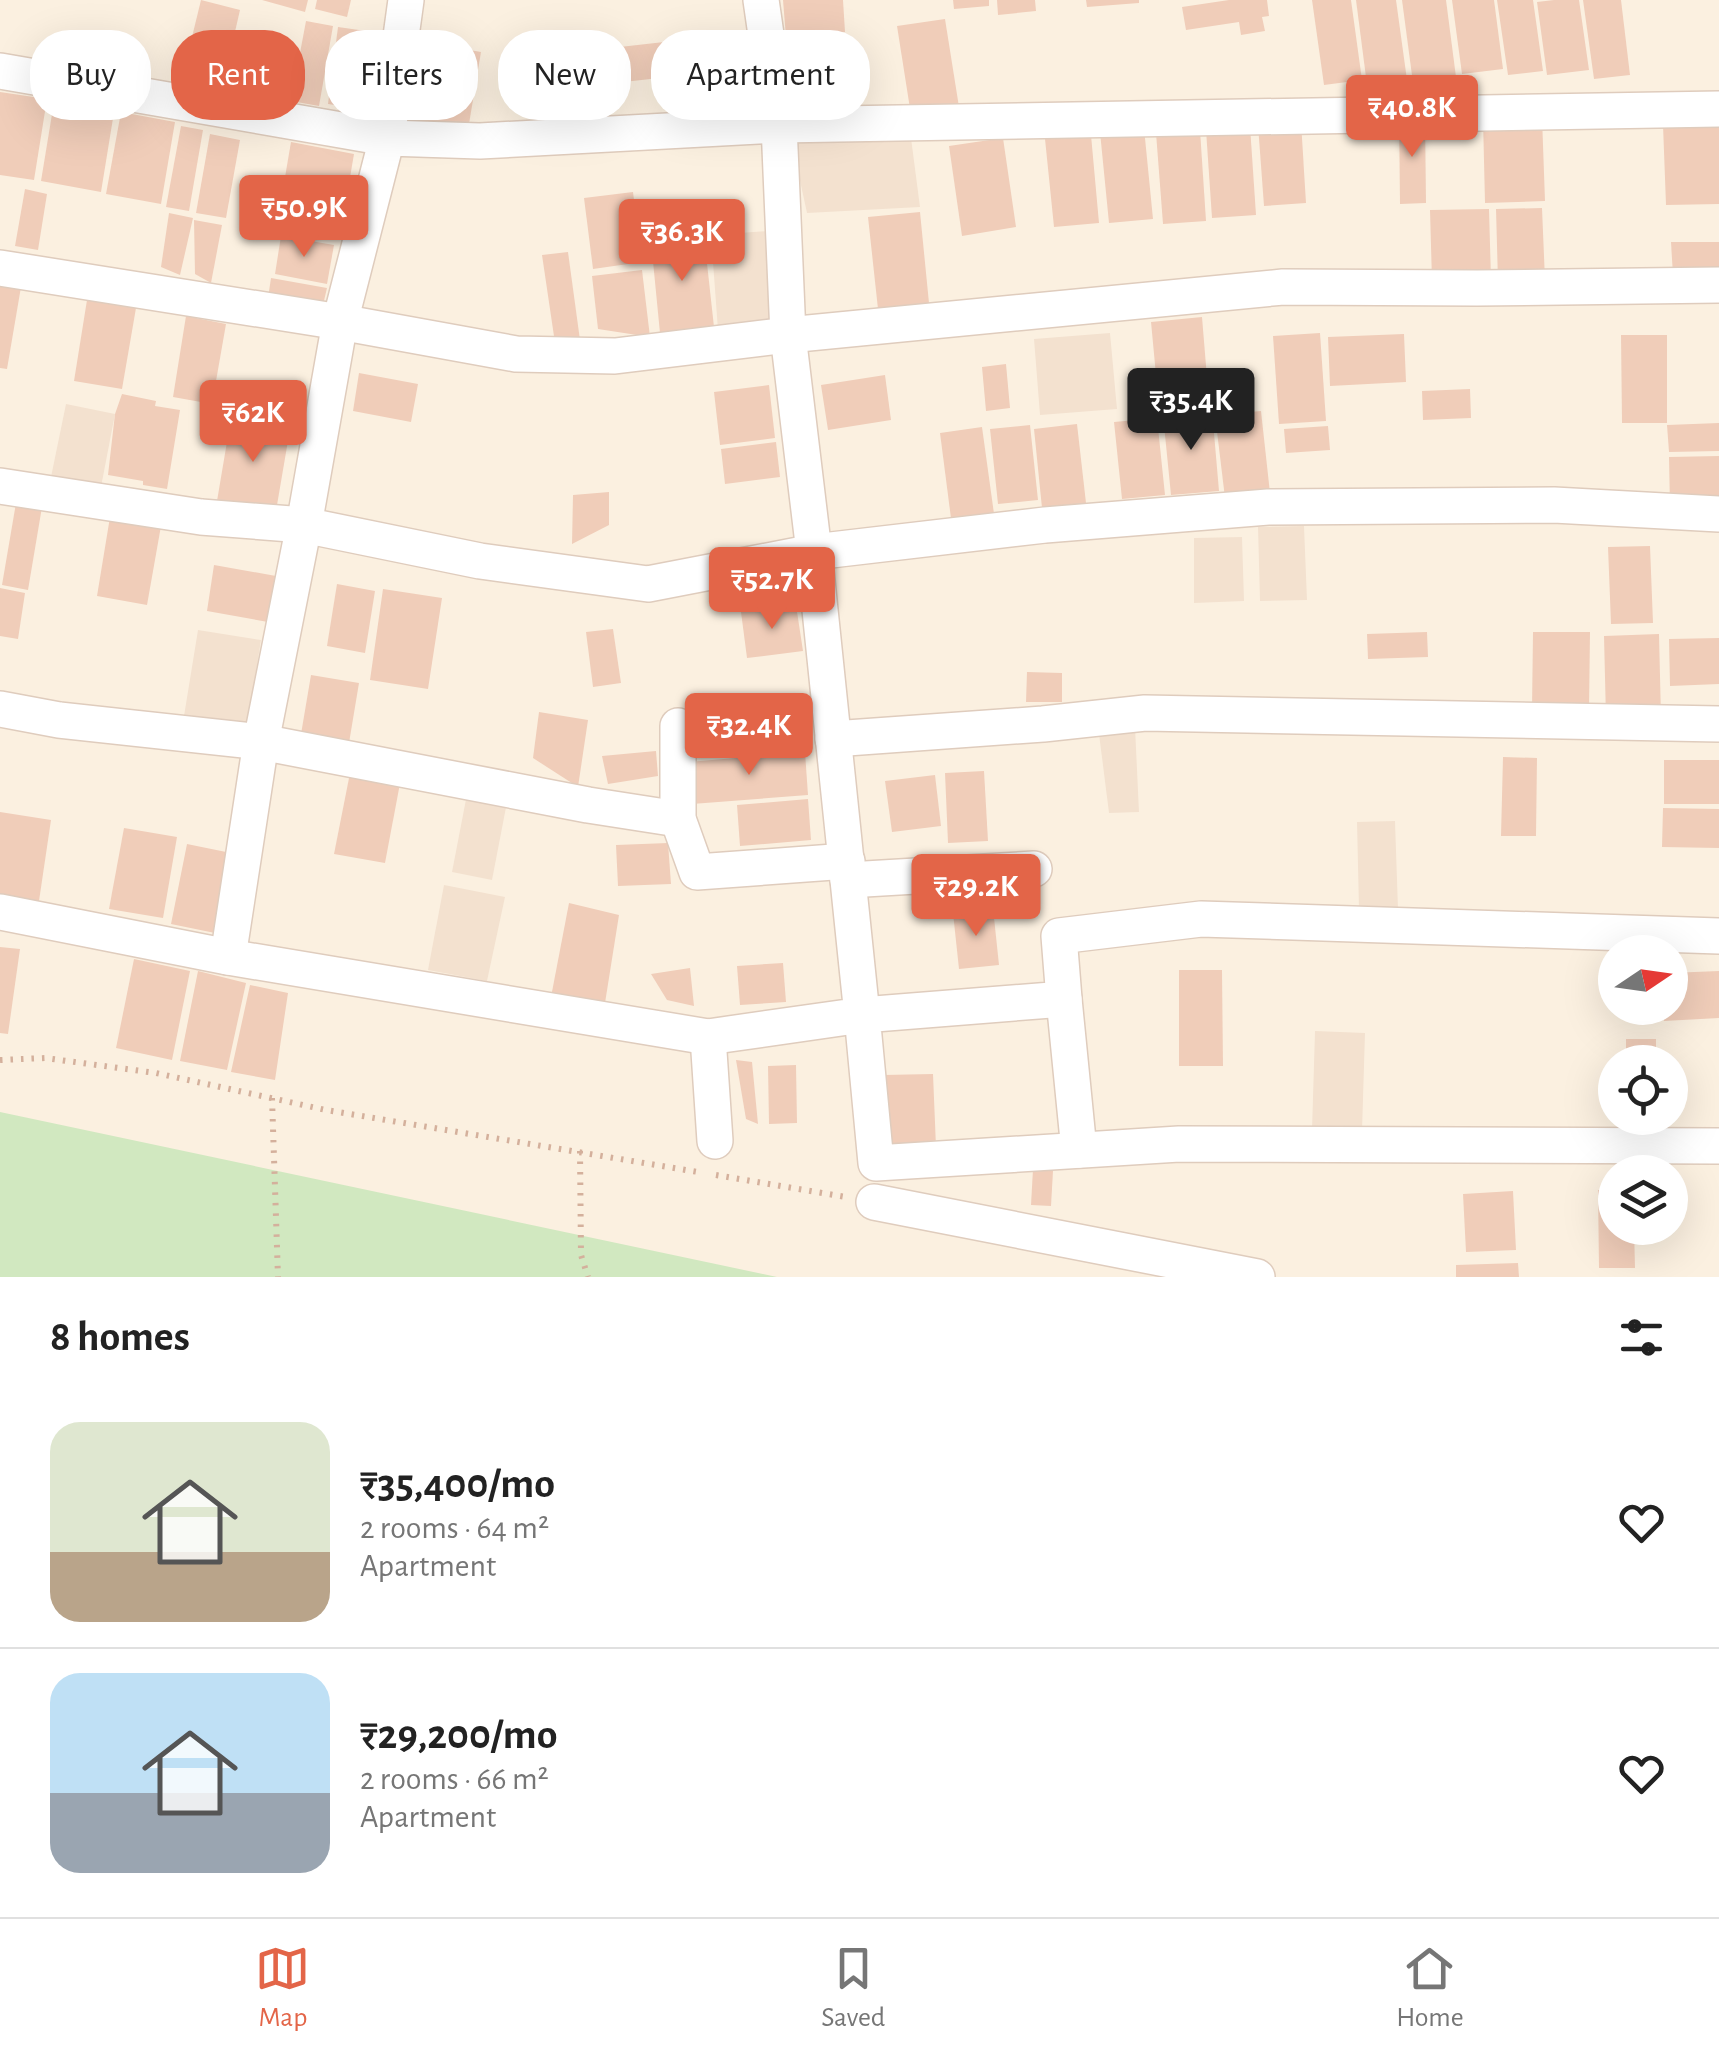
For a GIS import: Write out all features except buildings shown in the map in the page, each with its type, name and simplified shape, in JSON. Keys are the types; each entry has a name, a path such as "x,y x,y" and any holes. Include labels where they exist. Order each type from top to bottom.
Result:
{"street":[{"path":"228,958 261,742 340,322 386,138 406,0"},
{"path":"761,0 778,125 788,335 848,870 876,1163 1179,1144 1719,1146"},
{"path":"0,71 386,138 480,141 778,125 1719,108"},
{"path":"0,268 516,354 616,356 788,335 1284,288 1719,285"},
{"path":"0,486 202,517 304,525 480,561 648,584 814,552 1045,526 1268,508 1554,505 1719,514"},
{"path":"0,709 59,720 261,742 678,819"},
{"path":"834,739 1145,714 1719,724"},
{"path":"678,726 678,819 697,872 1034,869"},
{"path":"0,912 228,958 708,1036 862,1015 1064,999"},
{"path":"1079,1150 1059,936 1200,919 1719,936"},
{"path":"708,1036 715,1141"},
{"path":"874,1202 1258,1277"}],"path":[{"path":"0,1060 45,1058 156,1074 326,1110 874,1202"},
{"path":"272,1098 278,1277"},
{"path":"580,1151 581,1255 588,1277"}],"shaded area":[{"path":"910,130 920,207 807,213 791,139"},
{"path":"768,231 775,325 718,330 711,235"},
{"path":"1110,333 1117,409 1040,415 1034,339"},
{"path":"66,404 115,414 101,487 51,477"},
{"path":"1304,526 1307,600 1260,601 1258,527"},
{"path":"1242,537 1244,601 1194,603 1194,538"},
{"path":"198,630 261,640 247,727 184,716"},
{"path":"1135,727 1139,812 1109,813 1099,734"},
{"path":"468,789 508,797 492,880 452,872"},
{"path":"1395,821 1398,909 1359,910 1357,822"},
{"path":"444,885 505,897 487,981 428,970"},
{"path":"1315,1031 1365,1033 1362,1132 1312,1130"}],"green space":[{"path":"0,1112 777,1277 0,1277"}]}
